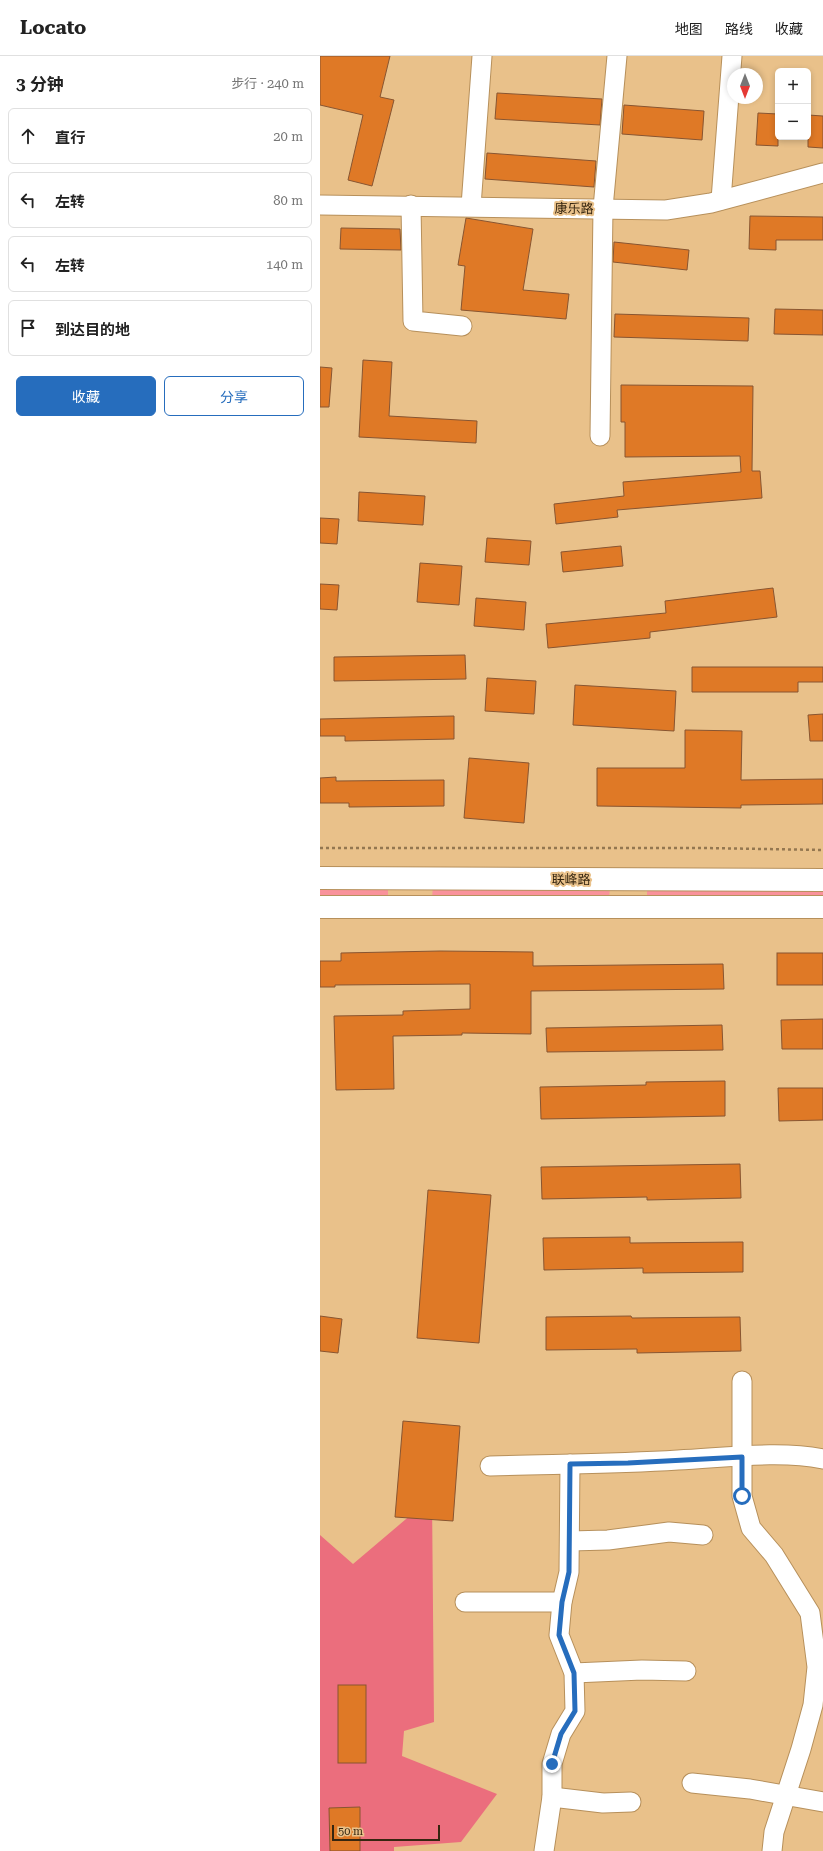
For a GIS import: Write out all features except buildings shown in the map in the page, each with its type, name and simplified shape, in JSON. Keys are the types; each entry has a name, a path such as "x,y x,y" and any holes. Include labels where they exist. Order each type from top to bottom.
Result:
{"main road":[{"name":"联峰路","path":"320,878 823,880"},
{"path":"320,907 823,907"}],"street":[{"path":"471,206 482,56"},
{"path":"600,436 603,208 616,56"},
{"path":"721,200 732,56"},
{"name":"康乐路","path":"320,205 666,210 721,200 823,173"},
{"path":"411,206 413,322 462,326"},
{"path":"742,1381 742,1496 751,1528 774,1555 817,1613 817,1667 813,1705 801,1749 774,1832 772,1851"},
{"path":"490,1466 628,1463 806,1455 823,1459"},
{"path":"544,1851 552,1797 552,1764 561,1734 575,1711 574,1673 559,1635 562,1602 569,1572 570,1464"},
{"path":"570,1541 608,1540 669,1532 703,1535"},
{"path":"465,1602 562,1602"},
{"path":"574,1673 635,1670 686,1671"},
{"path":"692,1783 786,1794 823,1802"},
{"path":"552,1797 603,1803 631,1802"}],"path":[{"path":"320,848 703,848 823,850"}],"shaded area":[{"path":"320,885 388,886 388,897 320,896"},
{"path":"647,886 823,886 823,897 647,897"},
{"path":"433,887 610,887 609,898 432,897"},
{"path":"432,1497 434,1722 404,1731 402,1756 497,1794 461,1842 394,1847 394,1851 320,1851 320,1535 353,1564"}],"route":[{"path":"552,1764 561,1734 575,1711 574,1673 559,1635 562,1602 569,1572 570,1464 628,1463 742,1457 742,1496"}]}
